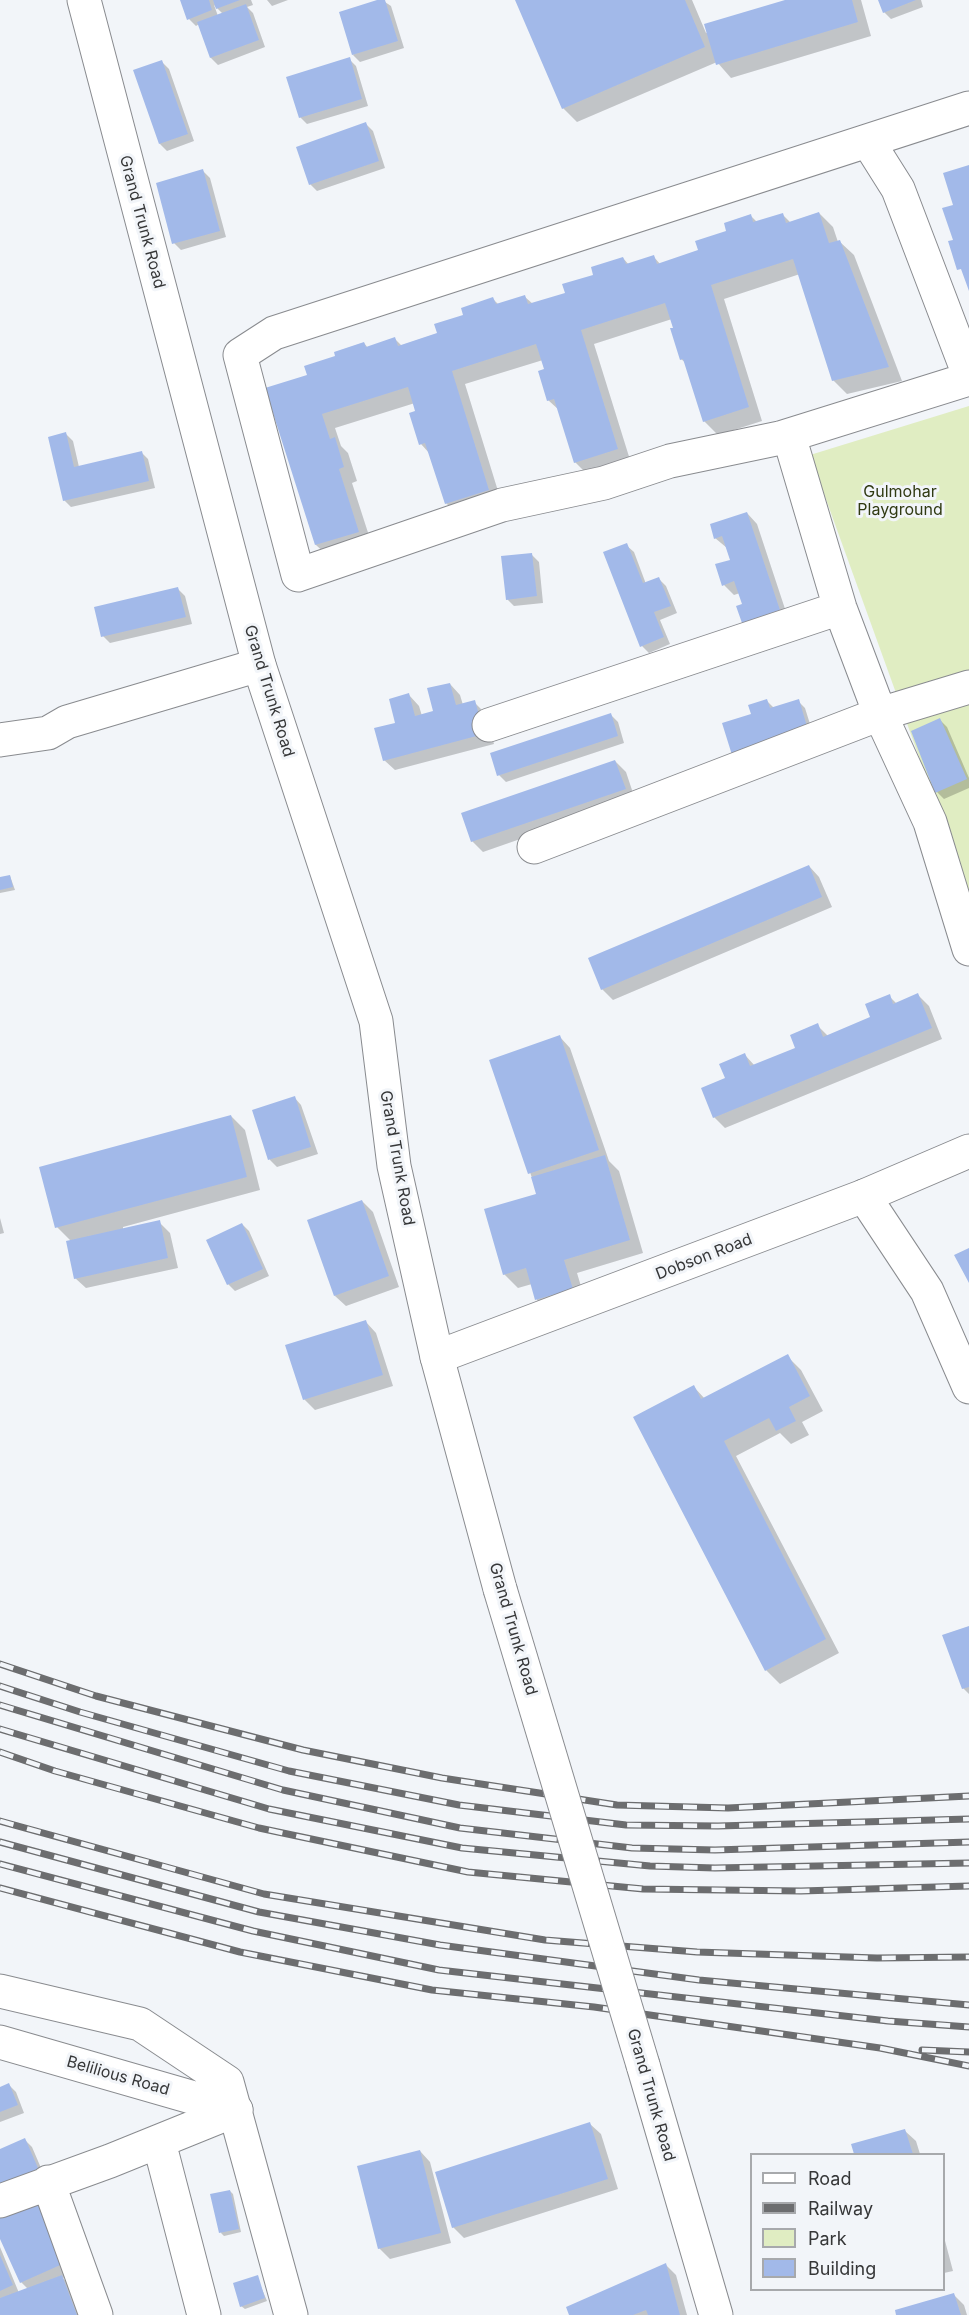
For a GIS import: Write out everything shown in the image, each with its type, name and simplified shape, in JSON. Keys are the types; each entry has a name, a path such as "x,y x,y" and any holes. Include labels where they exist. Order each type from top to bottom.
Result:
{"street":[{"name":"Grand Trunk Road","path":"84,0 259,665 376,1021 394,1166 437,1358 500,1589 716,2315"},
{"path":"869,143 898,189 969,377 789,436 670,461 604,483 502,505 298,575 240,355 274,333 604,224 869,143 969,108"},
{"path":"789,436 840,608 880,714 930,822 969,949"},
{"path":"489,725 840,608"},
{"path":"0,740 48,733 67,722 259,665"},
{"path":"534,847 880,714 969,687"},
{"name":"Dobson Road","path":"437,1358 864,1196 969,1151"},
{"path":"864,1196 927,1291 969,1387"},
{"path":"0,1990 140,2024 227,2082 291,2315"},
{"name":"Belilious Road","path":"0,2042 236,2110"},
{"path":"0,2201 159,2142 236,2110"},
{"path":"159,2142 204,2315"},
{"path":"48,2182 96,2315"}],"green space":[{"name":"Gulmohar Playground","path":"969,406 969,895 810,455"}],"building":[{"path":"180,0 209,0 212,10 187,20"},
{"path":"213,0 240,0 216,9"},
{"path":"377,0 385,0 398,41 352,55 339,12"},
{"path":"515,0 685,0 705,47 562,109"},
{"path":"785,0 852,0 858,22 716,65 704,24"},
{"path":"878,0 916,0 883,13"},
{"path":"246,4 259,40 210,58 197,22"},
{"path":"350,57 362,99 299,118 286,77"},
{"path":"162,60 188,134 159,144 133,70"},
{"path":"366,122 379,161 309,185 296,147"},
{"path":"969,165 969,291 961,269 957,270 948,241 953,240 942,208 953,205 943,173"},
{"path":"203,169 220,231 172,244 156,183"},
{"path":"819,212 829,243 840,240 889,367 832,381 793,259 711,285 749,407 703,422 683,359 680,360 665,303 581,330 618,449 574,463 554,399 547,401 538,371 544,369 536,344 452,371 489,490 445,504 425,443 419,445 409,413 415,411 408,387 322,414 330,439 335,437 344,467 339,469 359,532 315,545 265,388 307,375 304,366 335,356 334,352 364,342 366,347 395,337 398,346 437,333 434,324 463,315 461,308 493,297 496,304 525,295 528,304 565,293 562,284 593,275 591,267 623,257 626,264 654,255 657,264 698,250 695,241 726,231 724,223 751,214 753,222 783,213 786,223"},
{"path":"66,432 74,467 142,451 149,481 63,501 48,437"},
{"path":"747,512 780,610 742,623 736,606 742,604 734,581 722,586 715,564 730,560 722,536 714,539 710,524"},
{"path":"627,543 643,583 659,577 671,606 654,612 664,637 640,647 603,552"},
{"path":"532,553 537,596 506,600 501,556"},
{"path":"178,587 186,617 101,637 94,607"},
{"path":"450,683 456,705 475,700 484,734 383,761 374,728 395,723 389,699 409,693 415,716 433,711 427,688"},
{"path":"767,699 770,708 799,699 808,730 732,755 722,723 751,714 748,705"},
{"path":"611,713 618,736 497,776 490,753"},
{"path":"940,718 967,779 935,793 911,731"},
{"path":"615,760 626,789 471,842 461,813"},
{"path":"809,865 822,897 601,990 588,958"},
{"path":"10,875 13,887 0,890 0,877"},
{"path":"918,993 932,1028 713,1118 701,1088 725,1078 719,1064 745,1053 750,1066 795,1048 790,1035 818,1023 823,1037 870,1017 865,1004 890,994 893,1004"},
{"path":"560,1035 599,1150 528,1174 489,1060"},
{"path":"295,1096 311,1147 268,1160 252,1110"},
{"path":"231,1115 247,1177 55,1228 39,1167"},
{"path":"605,1155 630,1240 564,1260 573,1289 535,1300 526,1268 503,1275 484,1209 536,1194 531,1177"},
{"path":"362,1200 389,1276 334,1296 307,1220"},
{"path":"160,1220 168,1258 74,1279 66,1241"},
{"path":"242,1223 263,1269 227,1285 206,1240"},
{"path":"969,1248 969,1283 954,1255"},
{"path":"366,1320 383,1375 303,1400 285,1345"},
{"path":"788,1354 810,1396 789,1407 796,1421 776,1431 769,1418 724,1441 826,1639 765,1671 633,1417 694,1385 701,1399"},
{"path":"969,1626 969,1687 962,1689 942,1635"},
{"path":"9,2083 18,2105 0,2112 0,2087"},
{"path":"590,2122 608,2179 452,2228 435,2172"},
{"path":"905,2129 913,2153 854,2153 851,2144"},
{"path":"25,2138 41,2175 0,2193 0,2149"},
{"path":"420,2150 441,2233 378,2249 357,2166"},
{"path":"230,2190 239,2229 219,2233 210,2194"},
{"path":"37,2192 67,2262 20,2283 0,2239 0,2208"},
{"path":"0,2255 13,2285 0,2291"},
{"path":"666,2263 680,2315 648,2315 646,2310 633,2315 569,2315 566,2307"},
{"path":"62,2275 77,2315 0,2315 0,2298"},
{"path":"258,2275 265,2298 240,2307 233,2283"},
{"path":"954,2293 961,2315 896,2315 895,2310"}],"railway":[{"path":"0,1664 96,1696 303,1750 442,1778 617,1805 728,1808 969,1796"},
{"path":"0,1686 80,1712 289,1771 459,1805 626,1825 718,1826 969,1819"},
{"path":"0,1705 283,1790 460,1828 632,1848 715,1850 969,1842"},
{"path":"0,1729 269,1809 462,1848 650,1866 715,1868 969,1863"},
{"path":"0,1752 55,1771 259,1828 468,1872 643,1889 801,1891 969,1886"},
{"path":"0,1821 264,1894 545,1940 697,1952 877,1958 969,1957"},
{"path":"0,1842 259,1912 440,1945 699,1980 969,2005"},
{"path":"0,1864 253,1931 439,1970 888,2021 969,2027"},
{"path":"0,1888 240,1952 432,1990 594,2007 880,2048 969,2066"},
{"path":"922,2050 969,2052"}]}
